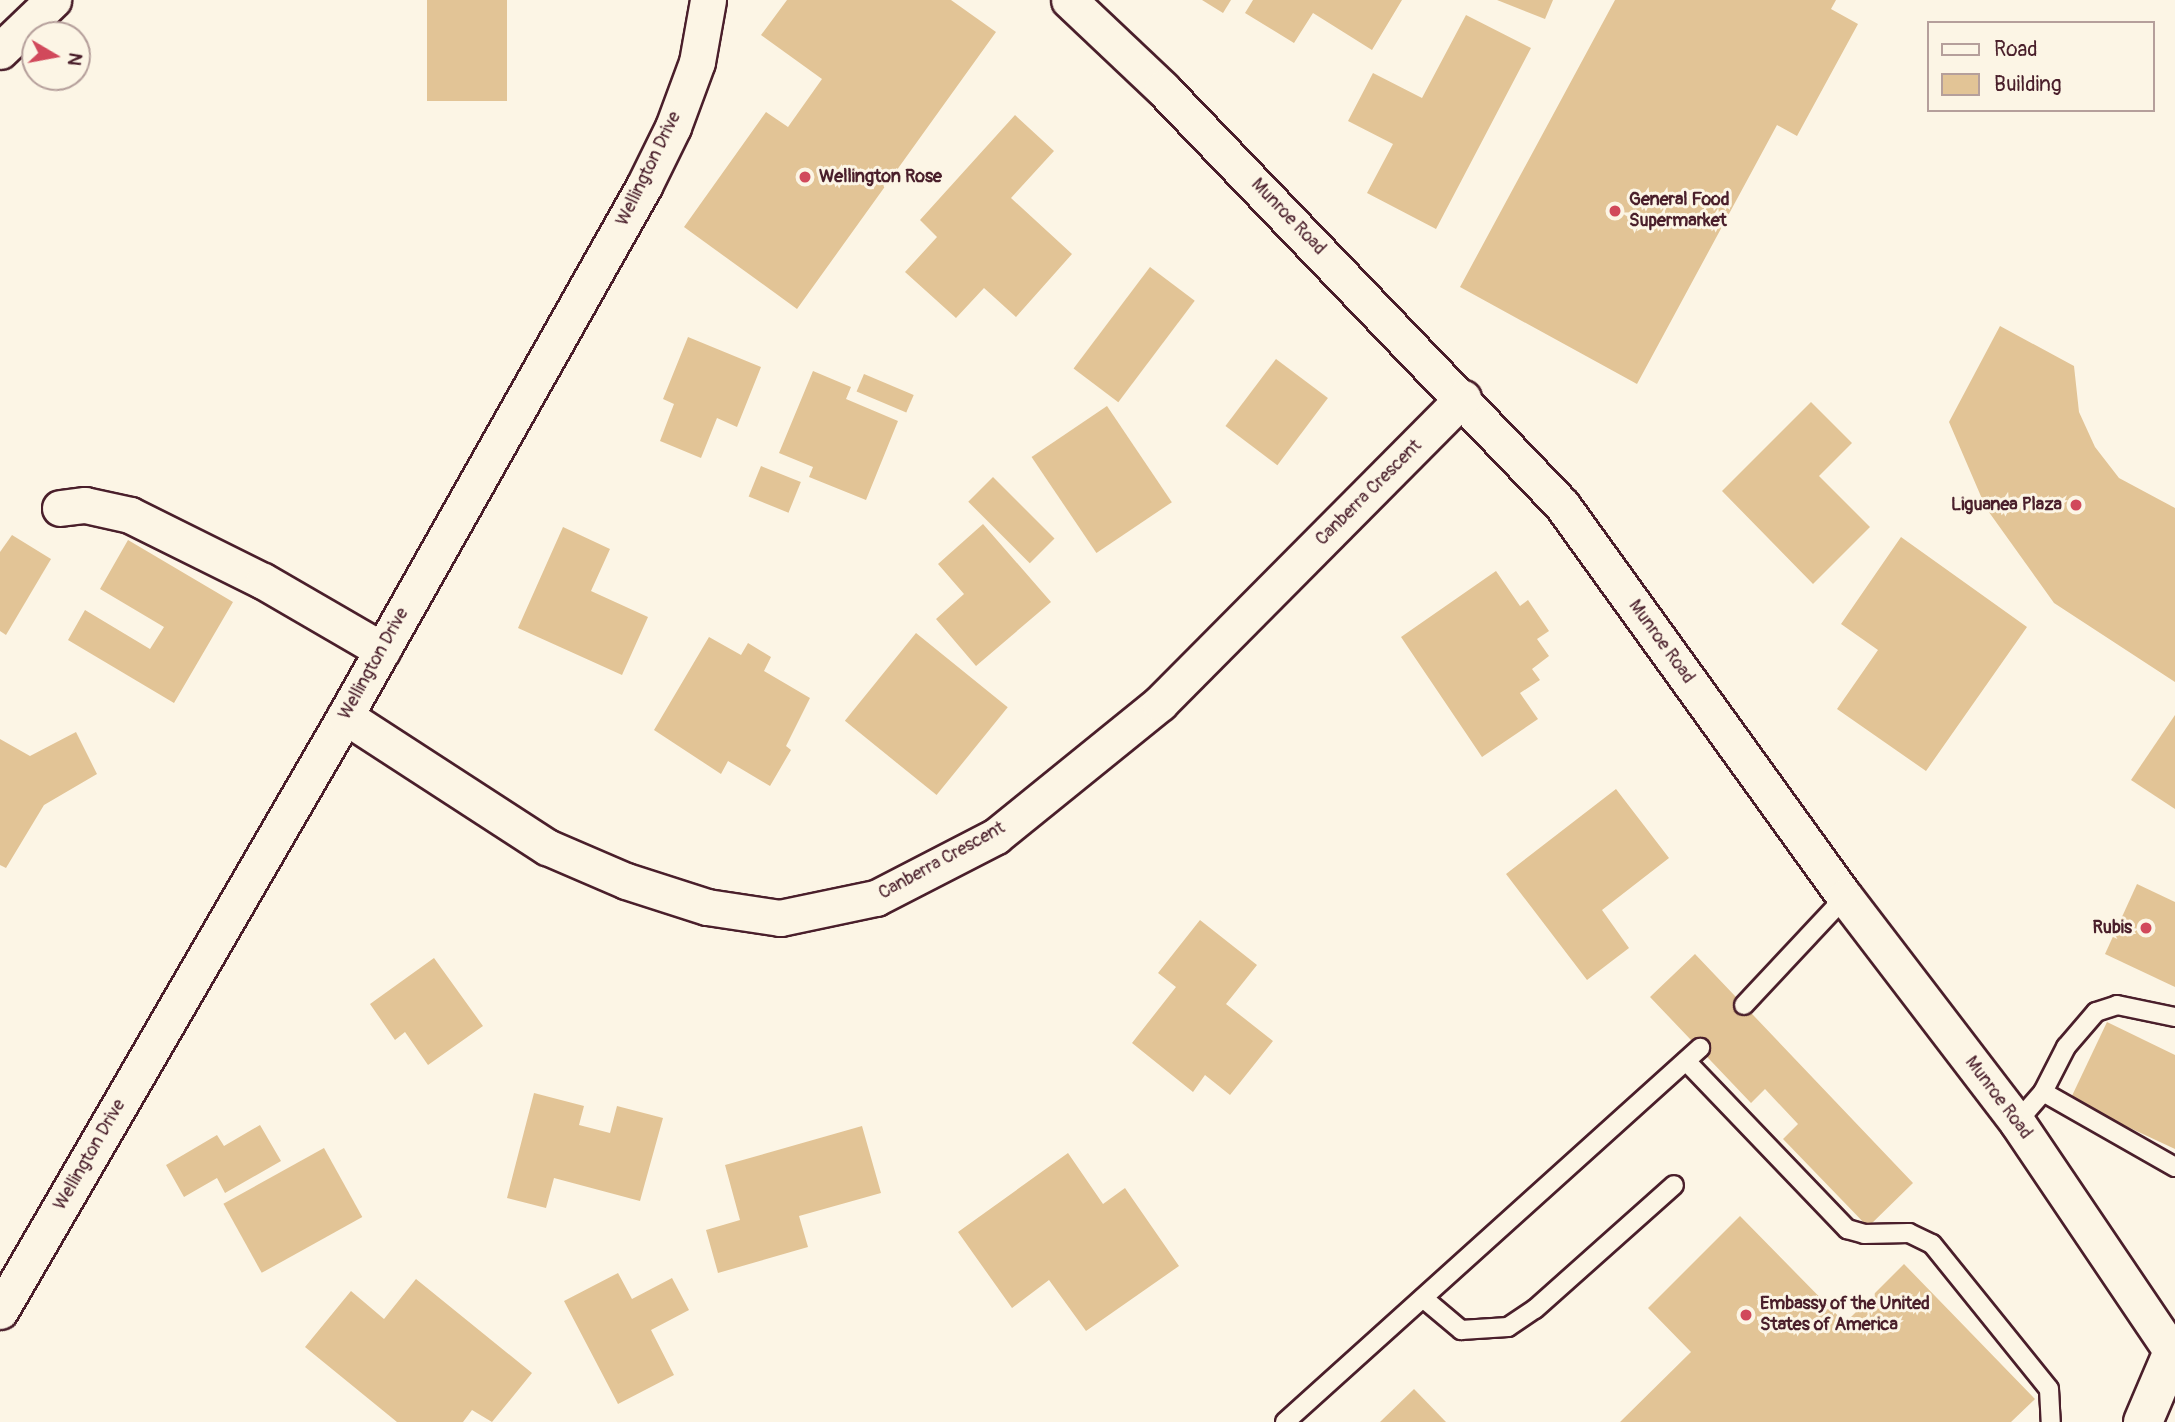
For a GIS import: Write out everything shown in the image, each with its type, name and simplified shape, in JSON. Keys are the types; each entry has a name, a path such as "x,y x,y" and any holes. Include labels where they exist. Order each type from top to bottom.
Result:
{"main road":[{"path":"2143,1422 2174,1349"}],"street":[{"path":"0,51 53,0"},
{"name":"Wellington Drive","path":"0,1311 345,716 644,186 673,127 697,62 708,0"},
{"name":"Munroe Road","path":"1069,0 1162,88 1463,398 1562,505 1845,897 2017,1122 2174,1349"},
{"name":"Canberra Crescent","path":"345,716 547,847 626,881 707,907 780,918 876,898 996,836 1160,703 1463,398"},
{"path":"60,508 85,505 130,515 263,581 382,650"}],"lane":[{"path":"1744,1005 1845,897"},
{"path":"2017,1122 2043,1092 2066,1047 2096,1012 2117,1005 2175,1017"},
{"path":"1285,1422 1700,1048"},
{"path":"1686,1061 1847,1229 1864,1234 1909,1233 1932,1244 2049,1389 2051,1422"},
{"path":"2043,1092 2175,1167"},
{"path":"1423,1297 1461,1330 1508,1327 1535,1309 1674,1185"}],"building":[{"path":"427,0 507,0 507,101 427,101"},
{"name":"Wellington Rose","path":"787,0 951,0 996,32 797,309 684,227 766,112 788,127 822,79 761,35"},
{"path":"1202,0 1231,0 1223,13"},
{"path":"1253,0 1402,0 1372,50 1313,13 1294,43 1245,13"},
{"path":"1497,0 1553,0 1545,19"},
{"name":"General Food Supermarket","path":"1615,0 1836,0 1831,9 1858,24 1797,136 1777,125 1637,384 1460,287"},
{"path":"1466,15 1531,48 1436,229 1367,193 1393,144 1348,121 1373,73 1422,98"},
{"path":"1015,115 1054,151 1011,198 1072,254 1016,317 984,288 956,318 905,272 937,237 920,220"},
{"path":"1150,267 1195,301 1118,402 1074,368"},
{"name":"Liguanea Plaza","path":"2000,326 2074,366 2079,412 2095,447 2119,478 2175,508 2175,682 2054,603 1986,508 1949,422"},
{"path":"688,337 761,367 737,427 717,418 701,458 660,441 674,404 663,399"},
{"path":"1276,359 1328,398 1277,465 1225,426"},
{"path":"813,371 851,387 846,399 898,421 866,500 809,477 813,467 779,453"},
{"path":"864,374 914,395 906,413 857,391"},
{"path":"1811,402 1852,443 1819,476 1870,527 1813,584 1722,491"},
{"path":"1107,406 1172,502 1096,553 1032,457"},
{"path":"761,466 801,482 789,513 749,497"},
{"path":"993,477 1055,539 1030,563 968,502"},
{"path":"983,524 1051,602 976,666 936,619 964,594 938,564"},
{"path":"563,527 610,549 591,591 648,617 622,675 518,628"},
{"path":"12,535 51,559 6,635 0,631 0,552"},
{"path":"1901,537 2027,627 1926,771 1837,709 1878,650 1841,624"},
{"path":"128,540 233,602 174,703 68,640 85,610 150,649 164,627 100,589"},
{"path":"1496,571 1520,606 1528,600 1549,631 1537,639 1549,656 1532,669 1540,680 1520,693 1538,719 1482,757 1401,637"},
{"path":"916,633 1008,707 937,795 845,721"},
{"path":"709,637 741,655 748,643 771,657 764,671 810,698 786,746 791,750 770,786 728,761 721,774 654,730"},
{"path":"2175,715 2175,809 2131,780"},
{"path":"76,732 97,774 44,805 6,868 0,865 0,739 30,756"},
{"path":"1616,789 1669,858 1602,910 1629,948 1587,980 1506,874"},
{"name":"Rubis","path":"2137,884 2175,902 2175,987 2105,954"},
{"path":"1200,920 1257,965 1226,1004 1273,1041 1230,1095 1205,1075 1193,1092 1132,1043 1176,987 1158,973"},
{"path":"1695,954 1913,1183 1868,1227 1783,1139 1798,1124 1765,1089 1751,1103 1650,997"},
{"path":"434,958 483,1026 428,1065 405,1032 395,1040 370,1004"},
{"path":"2107,1022 2175,1055 2175,1149 2070,1100"},
{"path":"534,1093 584,1106 579,1125 610,1133 617,1106 663,1118 640,1201 554,1178 546,1208 507,1198"},
{"path":"260,1125 281,1161 225,1193 217,1178 184,1197 166,1165 217,1135 224,1146"},
{"path":"862,1126 881,1193 799,1216 808,1247 718,1273 706,1230 740,1220 725,1165"},
{"path":"324,1148 362,1217 262,1273 223,1204"},
{"path":"1068,1153 1103,1204 1125,1188 1179,1266 1086,1331 1049,1280 1012,1308 958,1232"},
{"name":"Embassy of the United States of America","path":"1740,1216 1845,1323 1904,1264 2035,1399 2011,1422 1620,1422 1691,1352 1648,1308"},
{"path":"618,1273 632,1299 672,1278 689,1310 651,1330 674,1375 618,1404 564,1301"},
{"path":"416,1279 532,1373 492,1422 472,1410 463,1422 397,1422 305,1347 351,1291 384,1319"},
{"path":"1414,1389 1446,1422 1380,1422"}],"place":[{"name":"Wellington Rose","path":"805,177"},
{"name":"General Food Supermarket","path":"1615,211"},
{"name":"Liguanea Plaza","path":"2076,505"},
{"name":"Rubis","path":"2146,928"},
{"name":"Embassy of the United States of America","path":"1746,1315"}]}
